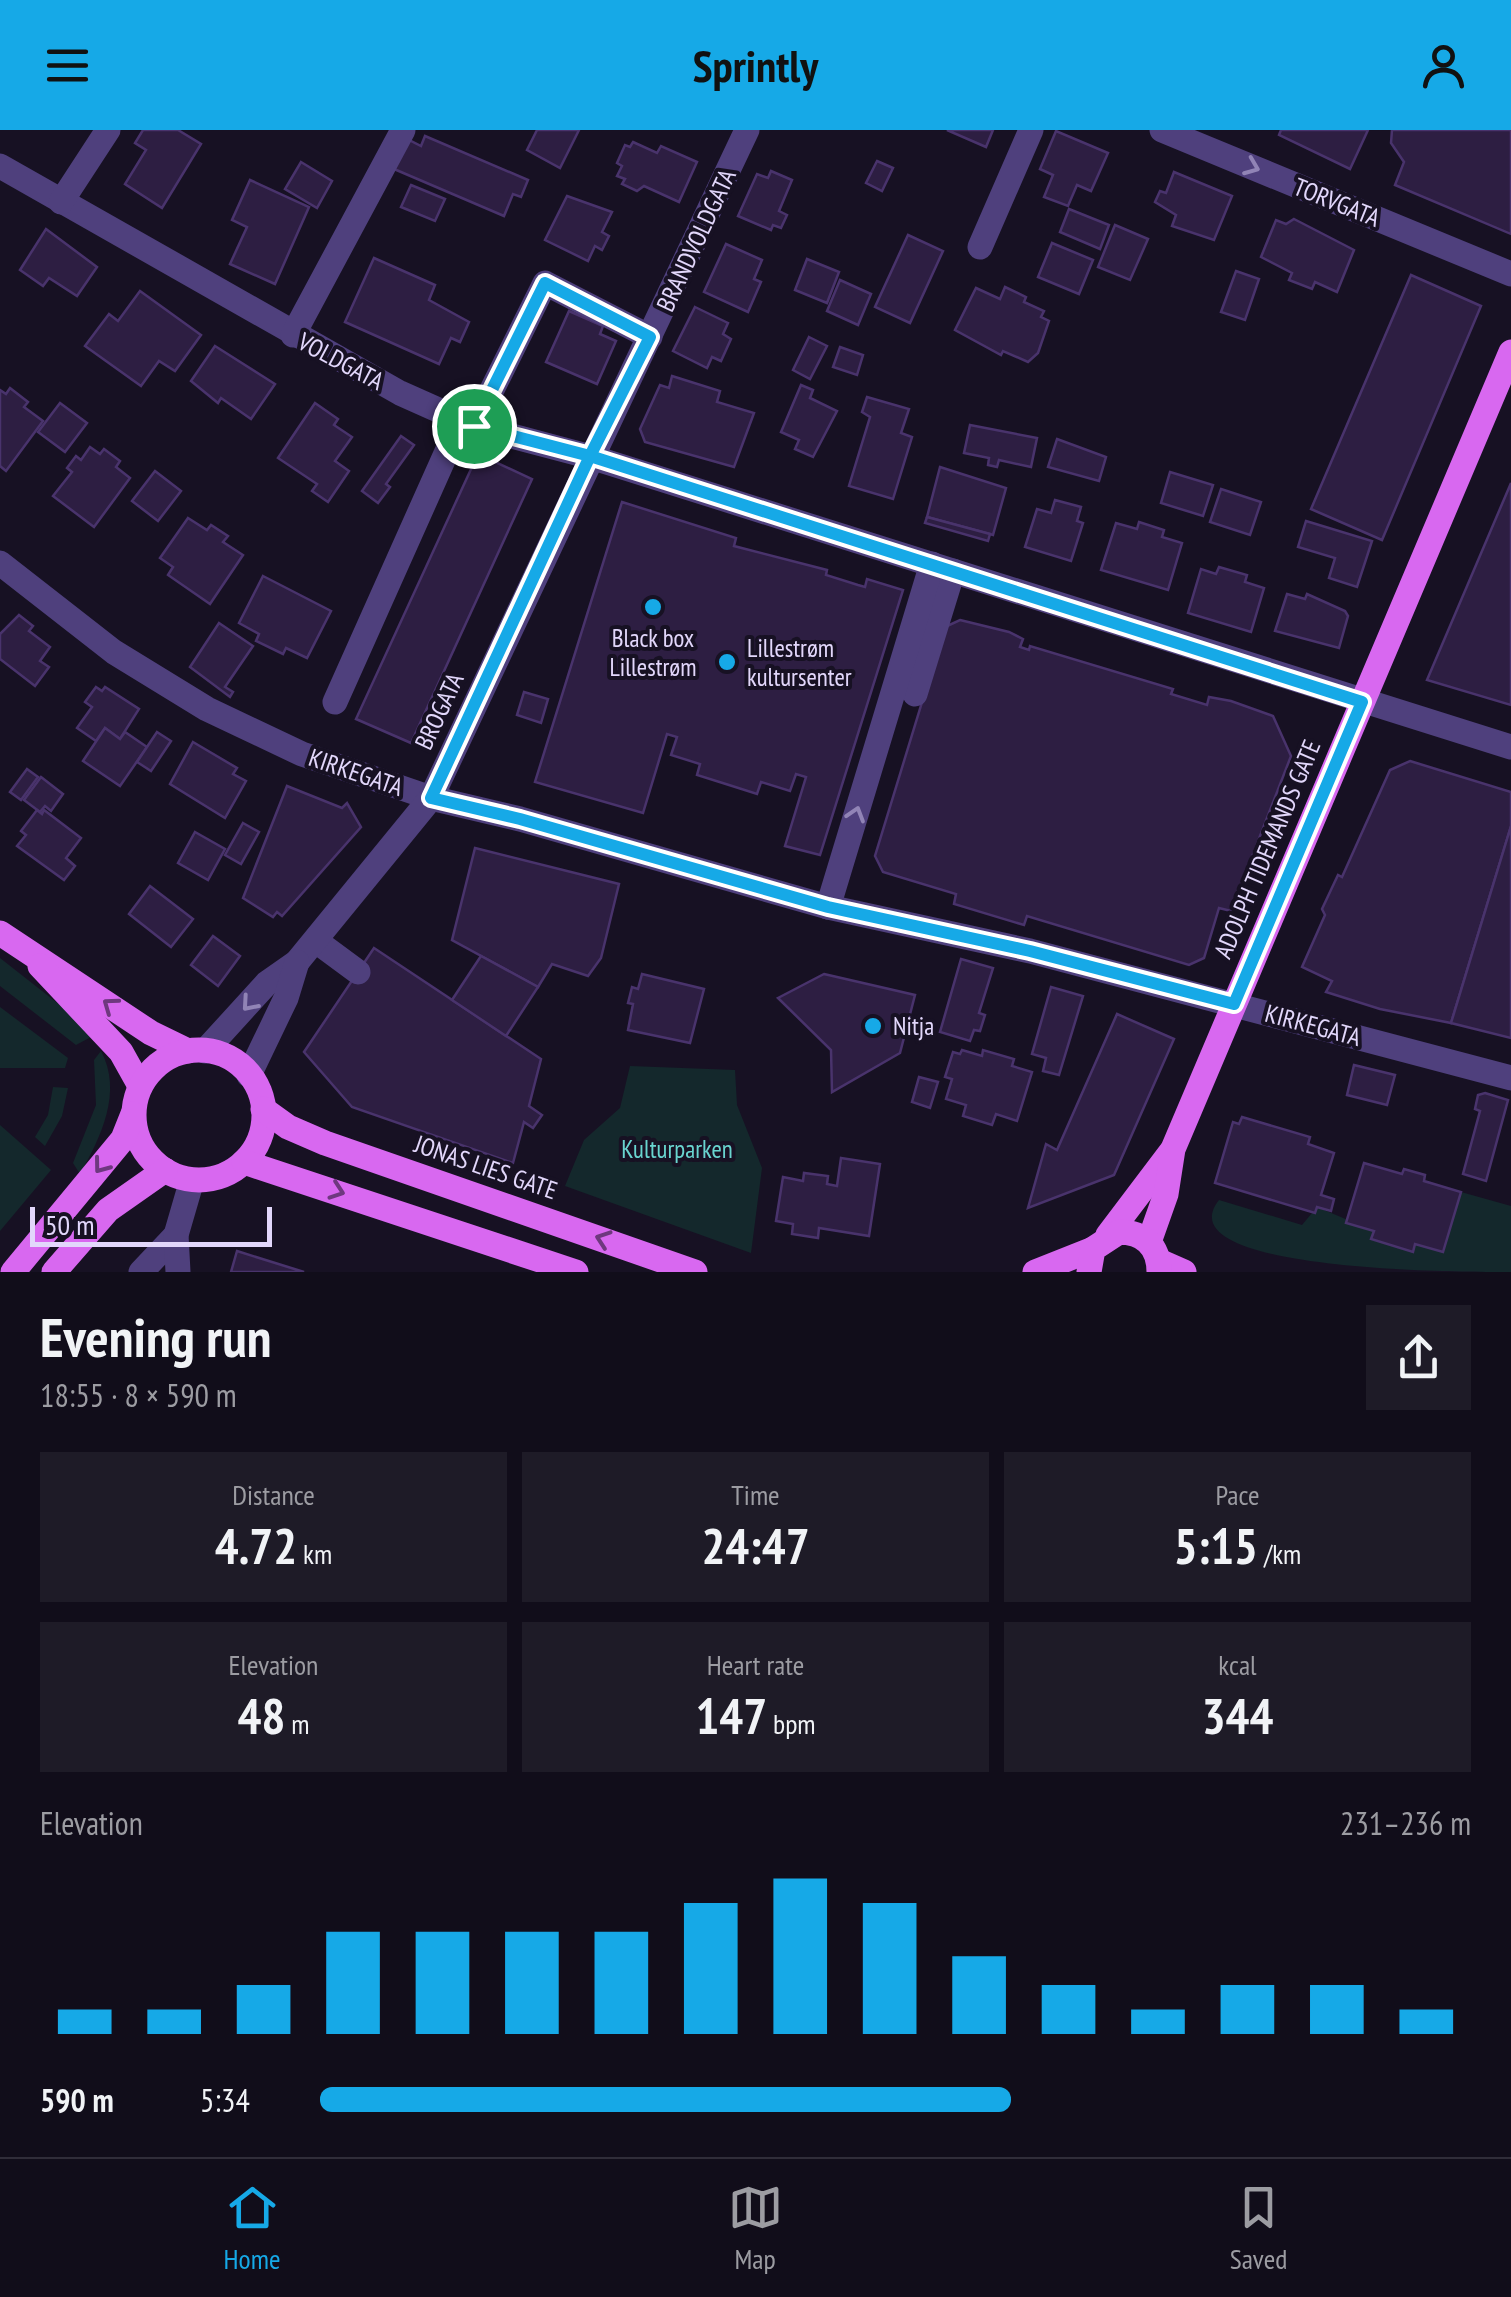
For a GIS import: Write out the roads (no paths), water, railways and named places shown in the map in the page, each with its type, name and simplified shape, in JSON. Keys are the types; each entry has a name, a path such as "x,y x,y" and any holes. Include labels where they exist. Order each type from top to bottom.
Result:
{"main road":[{"name":"ADOLPH TIDEMANDS GATE","path":"1097,1252 1173,1149 1511,352"},
{"path":"0,934 33,958 74,978 151,1034 196,1051 222,1054 250,1075 263,1109 260,1138 244,1162 220,1176 192,1180 165,1170 139,1141 134,1114"},
{"path":"33,958 70,1003 121,1052 140,1086"},
{"path":"13,1272 123,1138 140,1086 160,1063 196,1051"},
{"name":"JONAS LIES GATE","path":"263,1109 288,1127 324,1143 695,1272"},
{"name":"ADOLPH TIDEMANDS GATE","path":"1156,1258 1173,1149"},
{"path":"244,1162 576,1272"},
{"path":"54,1272 108,1210 165,1170"},
{"path":"1035,1272 1097,1252 1130,1232 1156,1258 1184,1272"}],"street":[{"path":"61,202 108,130"},
{"path":"293,335 403,130"},
{"name":"BRANDVOLDGATA","path":"590,456 747,130"},
{"path":"980,248 1031,130"},
{"name":"TORVGATA","path":"1162,130 1511,274"},
{"name":"VOLDGATA","path":"0,166 293,335 467,423 590,456 1511,747"},
{"path":"336,702 467,423 545,283 650,337"},
{"name":"BROGATA","path":"196,1051 267,983 297,962 431,798 590,456"},
{"name":"KIRKEGATA","path":"0,563 114,652 207,709 302,754 431,798 520,819 828,907 1030,951 1511,1078"},
{"path":"915,694 942,568"},
{"path":"828,907 942,568"},
{"path":"316,941 358,972"},
{"name":"BROGATA","path":"250,1075 286,998 297,962"},
{"path":"178,1272 176,1235 192,1180"},
{"path":"141,1272 176,1235"}],"place":[{"name":"Black box Lillestrøm","path":"653,607"},
{"name":"Lillestrøm kultursenter","path":"727,662"},
{"name":"Nitja","path":"873,1026"}],"park label":[{"name":"Kulturparken","path":"677,1149"}]}
